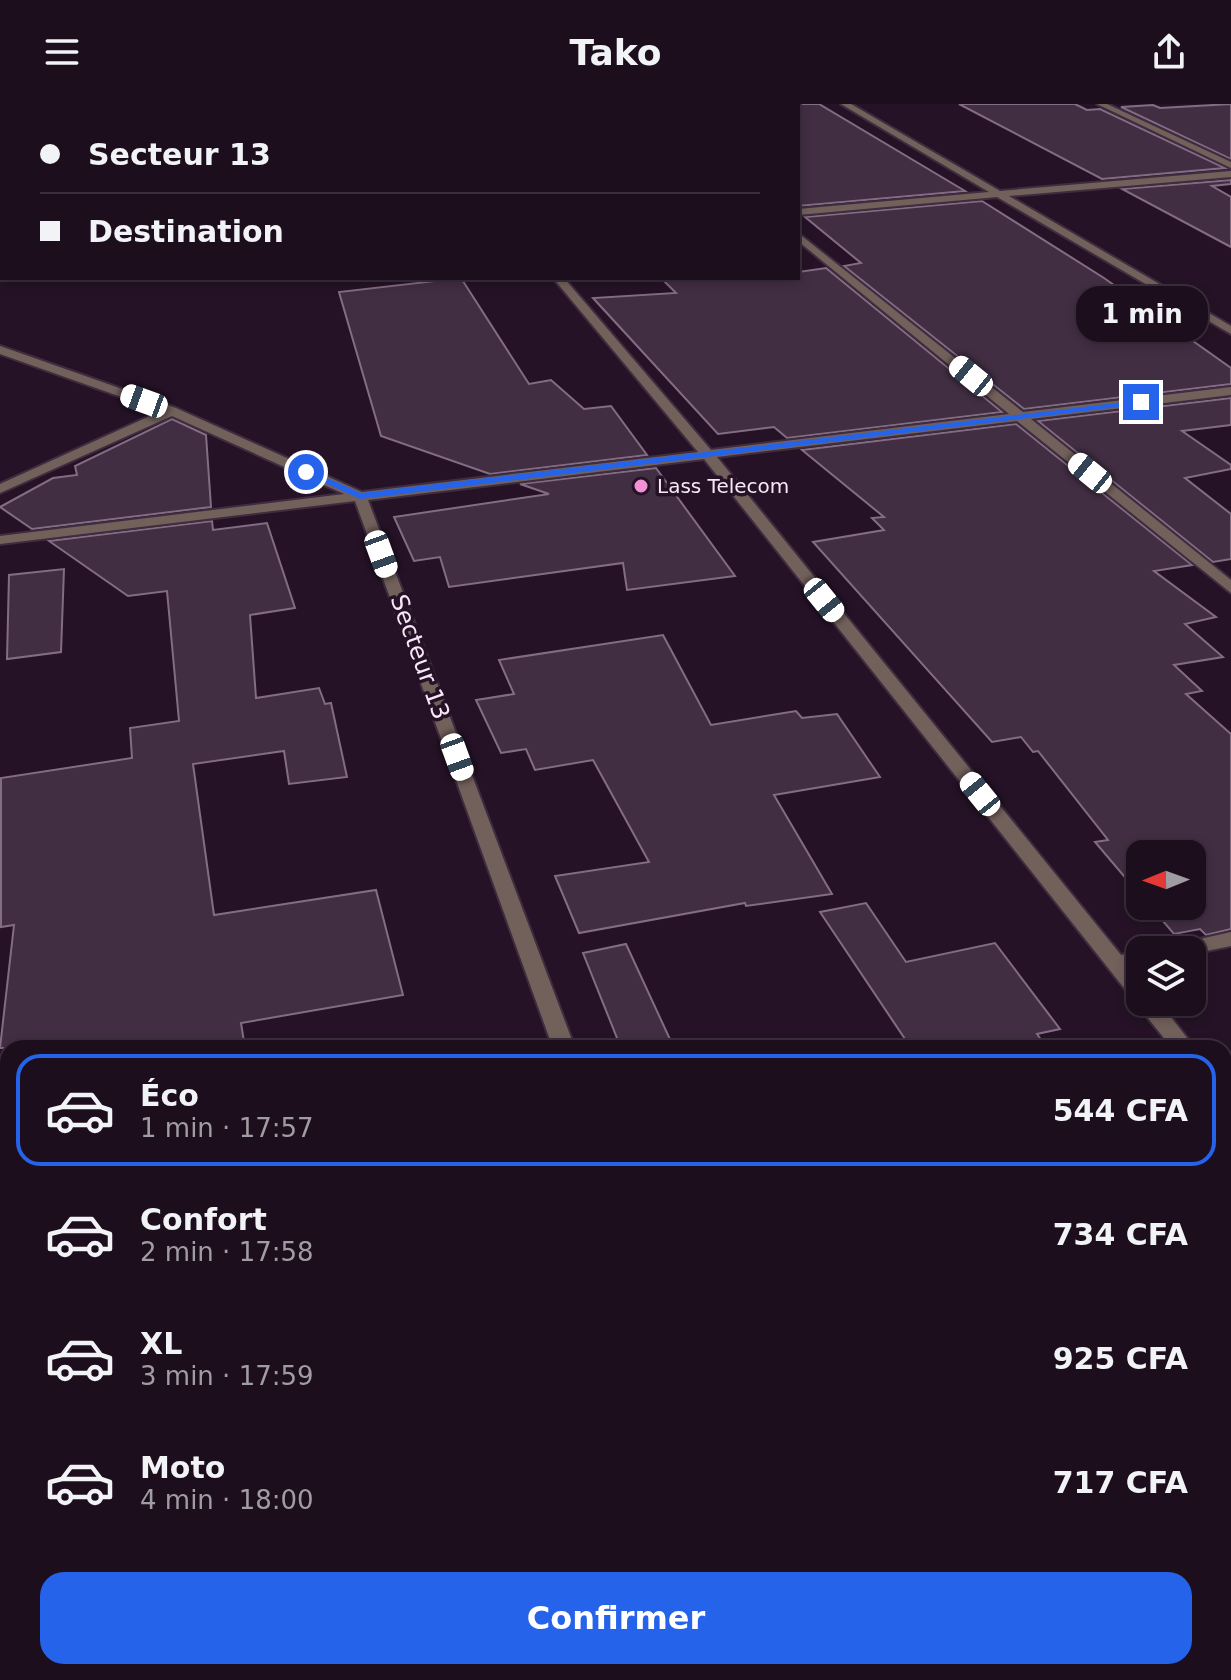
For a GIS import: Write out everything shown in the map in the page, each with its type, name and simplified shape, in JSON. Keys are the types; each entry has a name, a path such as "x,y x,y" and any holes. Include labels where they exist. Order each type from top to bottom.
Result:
{"street":[{"path":"845,104 1231,331"},
{"path":"1101,104 1231,165"},
{"path":"800,212 1231,174"},
{"path":"800,238 1231,588"},
{"path":"560,280 707,454 1126,976"},
{"path":"0,350 172,411 360,496"},
{"path":"0,540 1231,391"},
{"path":"0,489 172,411"},
{"name":"Secteur 13","path":"360,496 561,1040"},
{"path":"1206,944 1231,939"},
{"path":"1116,963 1126,961"},
{"path":"1158,1016 1178,1040"}],"building":[{"path":"800,104 819,104 965,191 800,206"},
{"path":"959,104 1075,104 1087,110 1100,109 1225,168 1102,179"},
{"path":"1231,104 1231,159 1121,107 1153,105 1160,108"},
{"path":"1231,180 1231,184 1212,186 1231,197 1231,247 1122,189"},
{"path":"982,201 1104,278 1231,368 1231,384 1024,409 844,266 861,263 805,217"},
{"path":"826,268 1002,412 787,438 774,427 718,434 593,298 676,293 663,280 800,280 800,272"},
{"path":"462,280 529,384 551,380 584,409 611,406 647,455 490,474 381,436 339,292"},
{"path":"1231,398 1231,425 1182,431 1231,465 1231,469 1185,478 1231,514 1231,559 1213,562 1038,421"},
{"path":"172,419 206,435 211,507 32,529 0,507 53,478 77,475 75,466"},
{"path":"1016,424 1192,565 1154,571 1216,617 1185,624 1223,657 1174,665 1202,691 1186,694 1231,734 1231,929 1206,935 1200,929 1174,934 1162,920 1206,920 1206,840 1126,840 1126,879 1095,842 1108,840 1038,751 1033,752 1021,737 992,742 813,542 884,530 872,518 884,517 802,450"},
{"path":"656,468 735,576 627,590 623,563 449,587 440,557 414,561 394,517 549,494 520,484"},
{"path":"212,521 213,530 267,523 295,608 250,615 256,698 319,688 325,704 331,703 347,777 289,784 284,751 193,764 214,915 376,890 403,995 241,1023 244,1040 1,1040 14,925 1,927 1,778 132,758 130,728 179,721 167,591 128,596 49,541"},
{"path":"64,569 61,652 7,659 9,575"},
{"path":"663,635 711,725 796,711 802,718 837,714 880,777 774,795 832,894 746,906 745,903 579,933 555,876 649,862 593,760 535,770 526,749 501,753 476,700 514,694 499,660"},
{"path":"866,903 906,962 995,943 1060,1029 1037,1034 1041,1040 906,1040 820,912"},
{"path":"626,944 670,1040 618,1040 583,953"}],"place":[{"name":"Lass Telecom","path":"641,486"}],"route":[{"path":"306,472 360,496 1141,402"}]}
